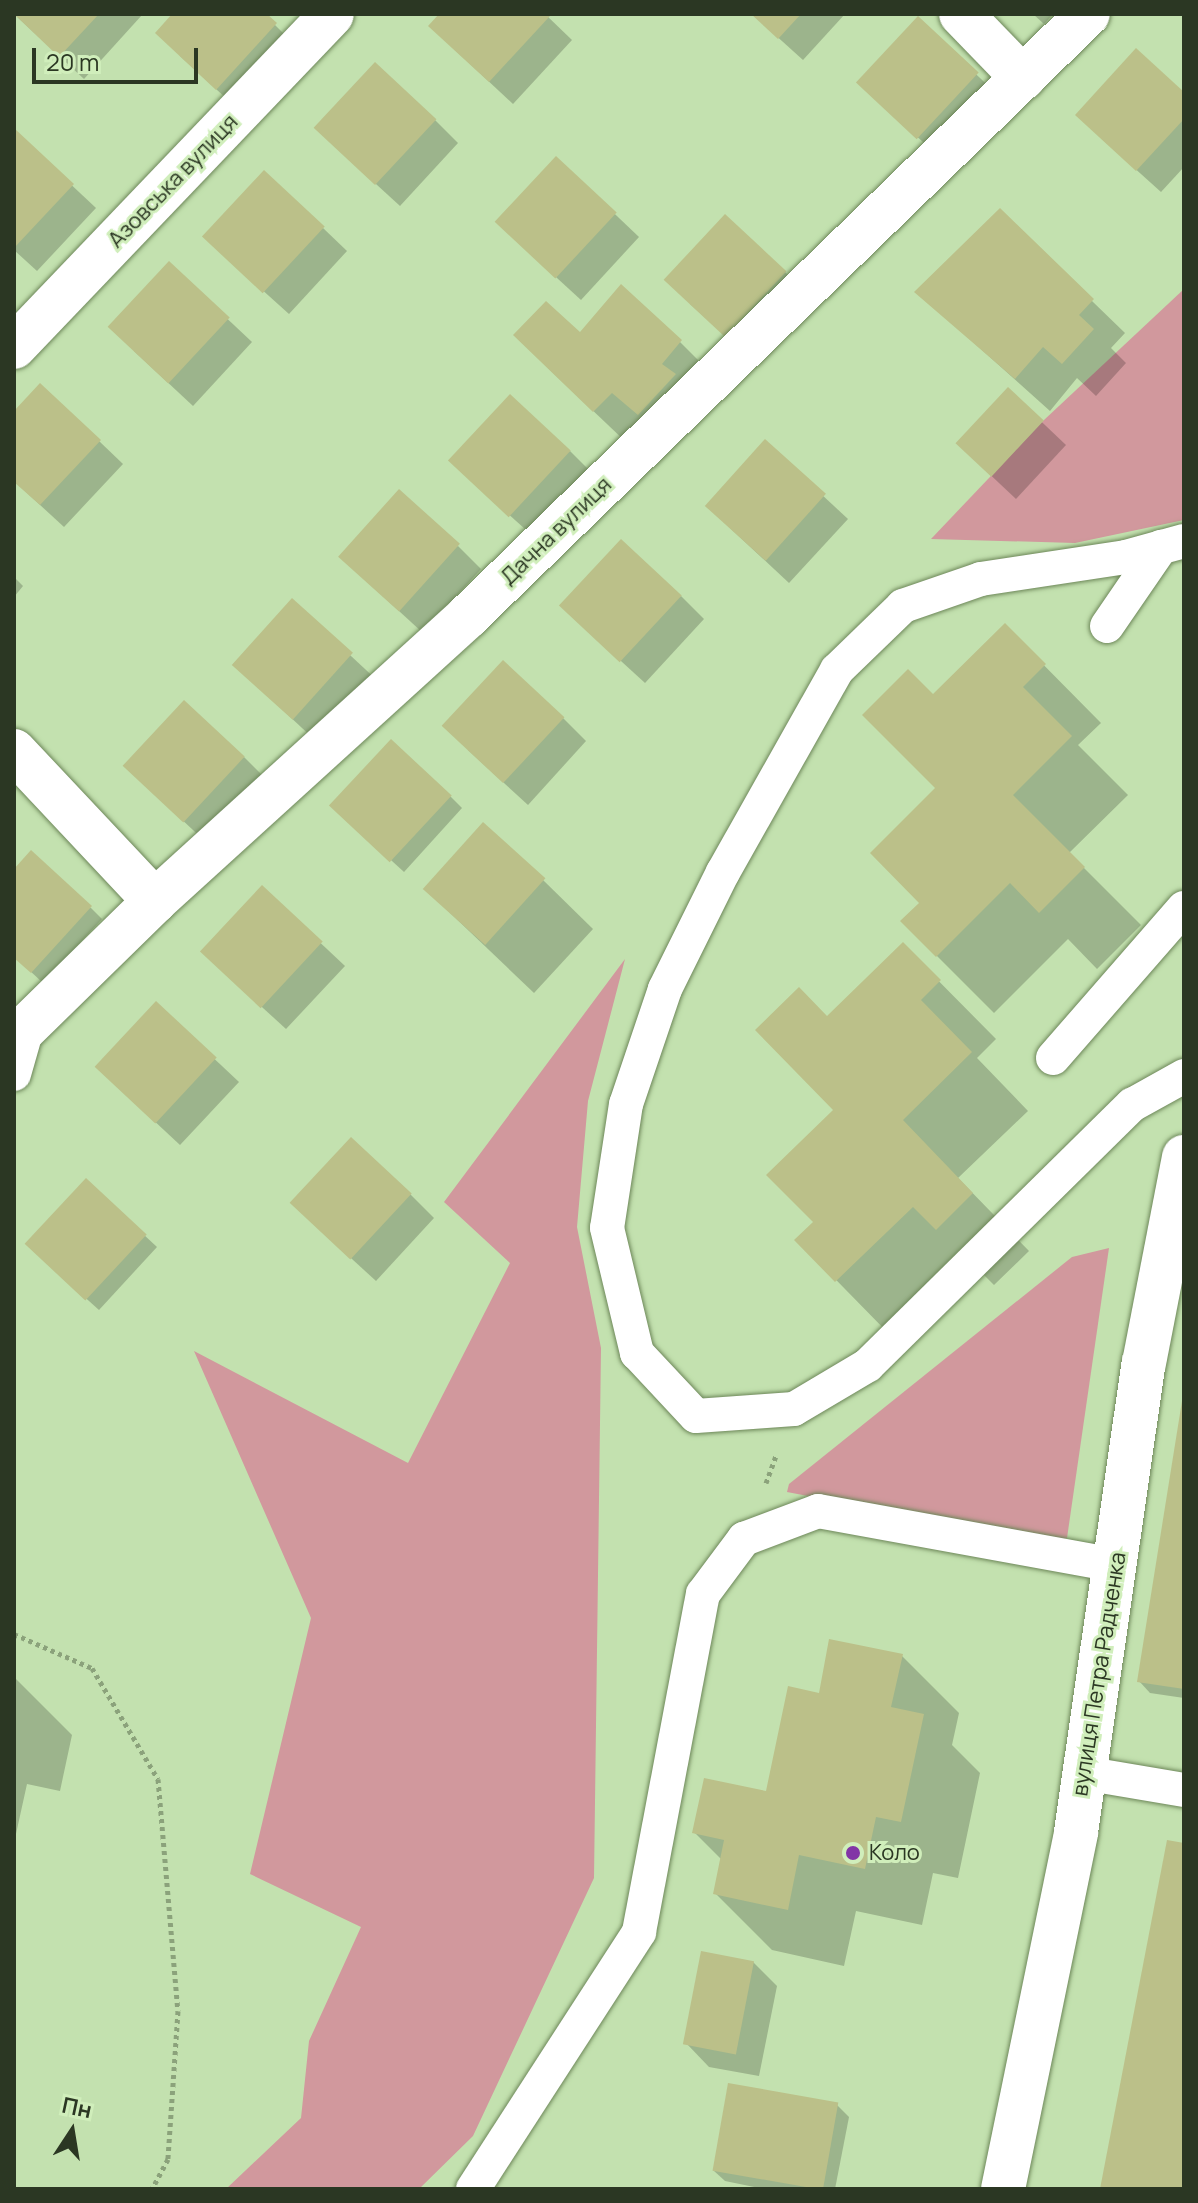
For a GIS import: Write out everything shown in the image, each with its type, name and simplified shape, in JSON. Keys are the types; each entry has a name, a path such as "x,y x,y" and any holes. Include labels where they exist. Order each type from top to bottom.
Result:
{"street":[{"name":"Азовська вулиця","path":"14,347 332,14"},
{"path":"961,14 1023,78"},
{"name":"Дачна вулиця","path":"21,1032 155,901 468,616 1088,14"},
{"path":"14,751 155,901"},
{"name":"вулиця Петра Радченка","path":"1003,2189 1084,1773 1144,1363 1184,1157"}],"lane":[{"path":"1107,626 1172,544"},
{"path":"1172,544 1126,557 981,579 903,606 837,670 723,872 665,989 626,1104 607,1228 637,1353 696,1416 794,1409 868,1365 1132,1105 1184,1076"},
{"path":"1053,1058 1184,908"},
{"path":"14,1074 21,1032"},
{"path":"473,2189 639,1932 703,1594 744,1539 818,1511 1116,1565"},
{"path":"1084,1773 1184,1790"}],"path":[{"path":"744,1539 794,1409"},
{"path":"14,1634 92,1668 158,1779 178,2011 168,2159 152,2189"}],"shaded area":[{"path":"1184,289 1184,520 1075,543 931,539 1044,420"},
{"path":"625,959 588,1101 577,1227 601,1348 594,1878 473,2136 419,2189 226,2189 301,2118 309,2041 361,1927 250,1874 311,1618 194,1351 408,1463 510,1263 444,1202"},
{"path":"1109,1248 1067,1538 1055,1543 787,1492 789,1484 1072,1257"}],"building":[{"path":"14,14 99,14 59,57"},
{"path":"172,14 267,14 277,23 216,90 155,33"},
{"path":"439,14 550,16 489,82 428,26"},
{"path":"751,14 801,14 778,39"},
{"path":"918,16 979,73 917,139 856,83"},
{"path":"1136,48 1184,92 1184,119 1136,171 1075,115"},
{"path":"375,62 436,119 375,185 314,128"},
{"path":"14,128 74,184 14,248"},
{"path":"556,156 617,213 555,278 495,222"},
{"path":"264,170 325,227 263,293 202,237"},
{"path":"1000,208 1094,299 1079,315 1094,329 1062,364 1043,347 1015,379 914,292"},
{"path":"725,214 786,271 725,337 664,280"},
{"path":"169,261 230,318 168,383 108,327"},
{"path":"621,284 682,340 662,364 676,374 638,415 612,393 593,412 513,335 546,301 580,332"},
{"path":"40,383 101,440 40,505 14,482 14,411"},
{"path":"1008,387 1044,420 991,477 955,443"},
{"path":"510,394 571,451 509,517 448,461"},
{"path":"765,439 826,494 766,561 705,506"},
{"path":"399,489 460,544 399,611 338,557"},
{"path":"621,539 682,596 620,662 559,606"},
{"path":"292,598 353,653 293,720 232,665"},
{"path":"1005,623 1046,664 1023,687 1072,736 1013,795 1085,867 1039,913 1010,883 936,957 900,921 919,903 870,853 935,788 862,715 908,669 933,694"},
{"path":"503,660 564,717 503,783 442,726"},
{"path":"184,700 245,757 183,822 123,766"},
{"path":"391,739 452,796 390,862 329,806"},
{"path":"483,822 545,878 485,945 423,889"},
{"path":"31,850 92,906 31,973 14,958 14,869"},
{"path":"262,885 323,942 261,1008 200,952"},
{"path":"903,942 941,980 921,1000 972,1052 903,1120 973,1193 936,1230 913,1207 835,1282 794,1240 813,1222 766,1175 833,1110 755,1030 799,987 827,1016"},
{"path":"156,1001 217,1058 155,1123 95,1067"},
{"path":"351,1137 412,1194 350,1259 290,1203"},
{"path":"86,1178 147,1235 85,1300 25,1244"},
{"path":"1184,1401 1184,1689 1137,1682"},
{"path":"829,1639 903,1654 891,1707 924,1714 901,1822 876,1817 865,1869 799,1855 788,1910 713,1894 724,1840 692,1833 704,1778 766,1791 788,1686 819,1693"},
{"path":"1167,1840 1184,1843 1184,2189 1100,2189"},
{"path":"701,1951 754,1961 736,2055 683,2044"},
{"path":"728,2083 838,2102 823,2189 713,2171"}],"place":[{"name":"Коло","path":"853,1853"}]}
